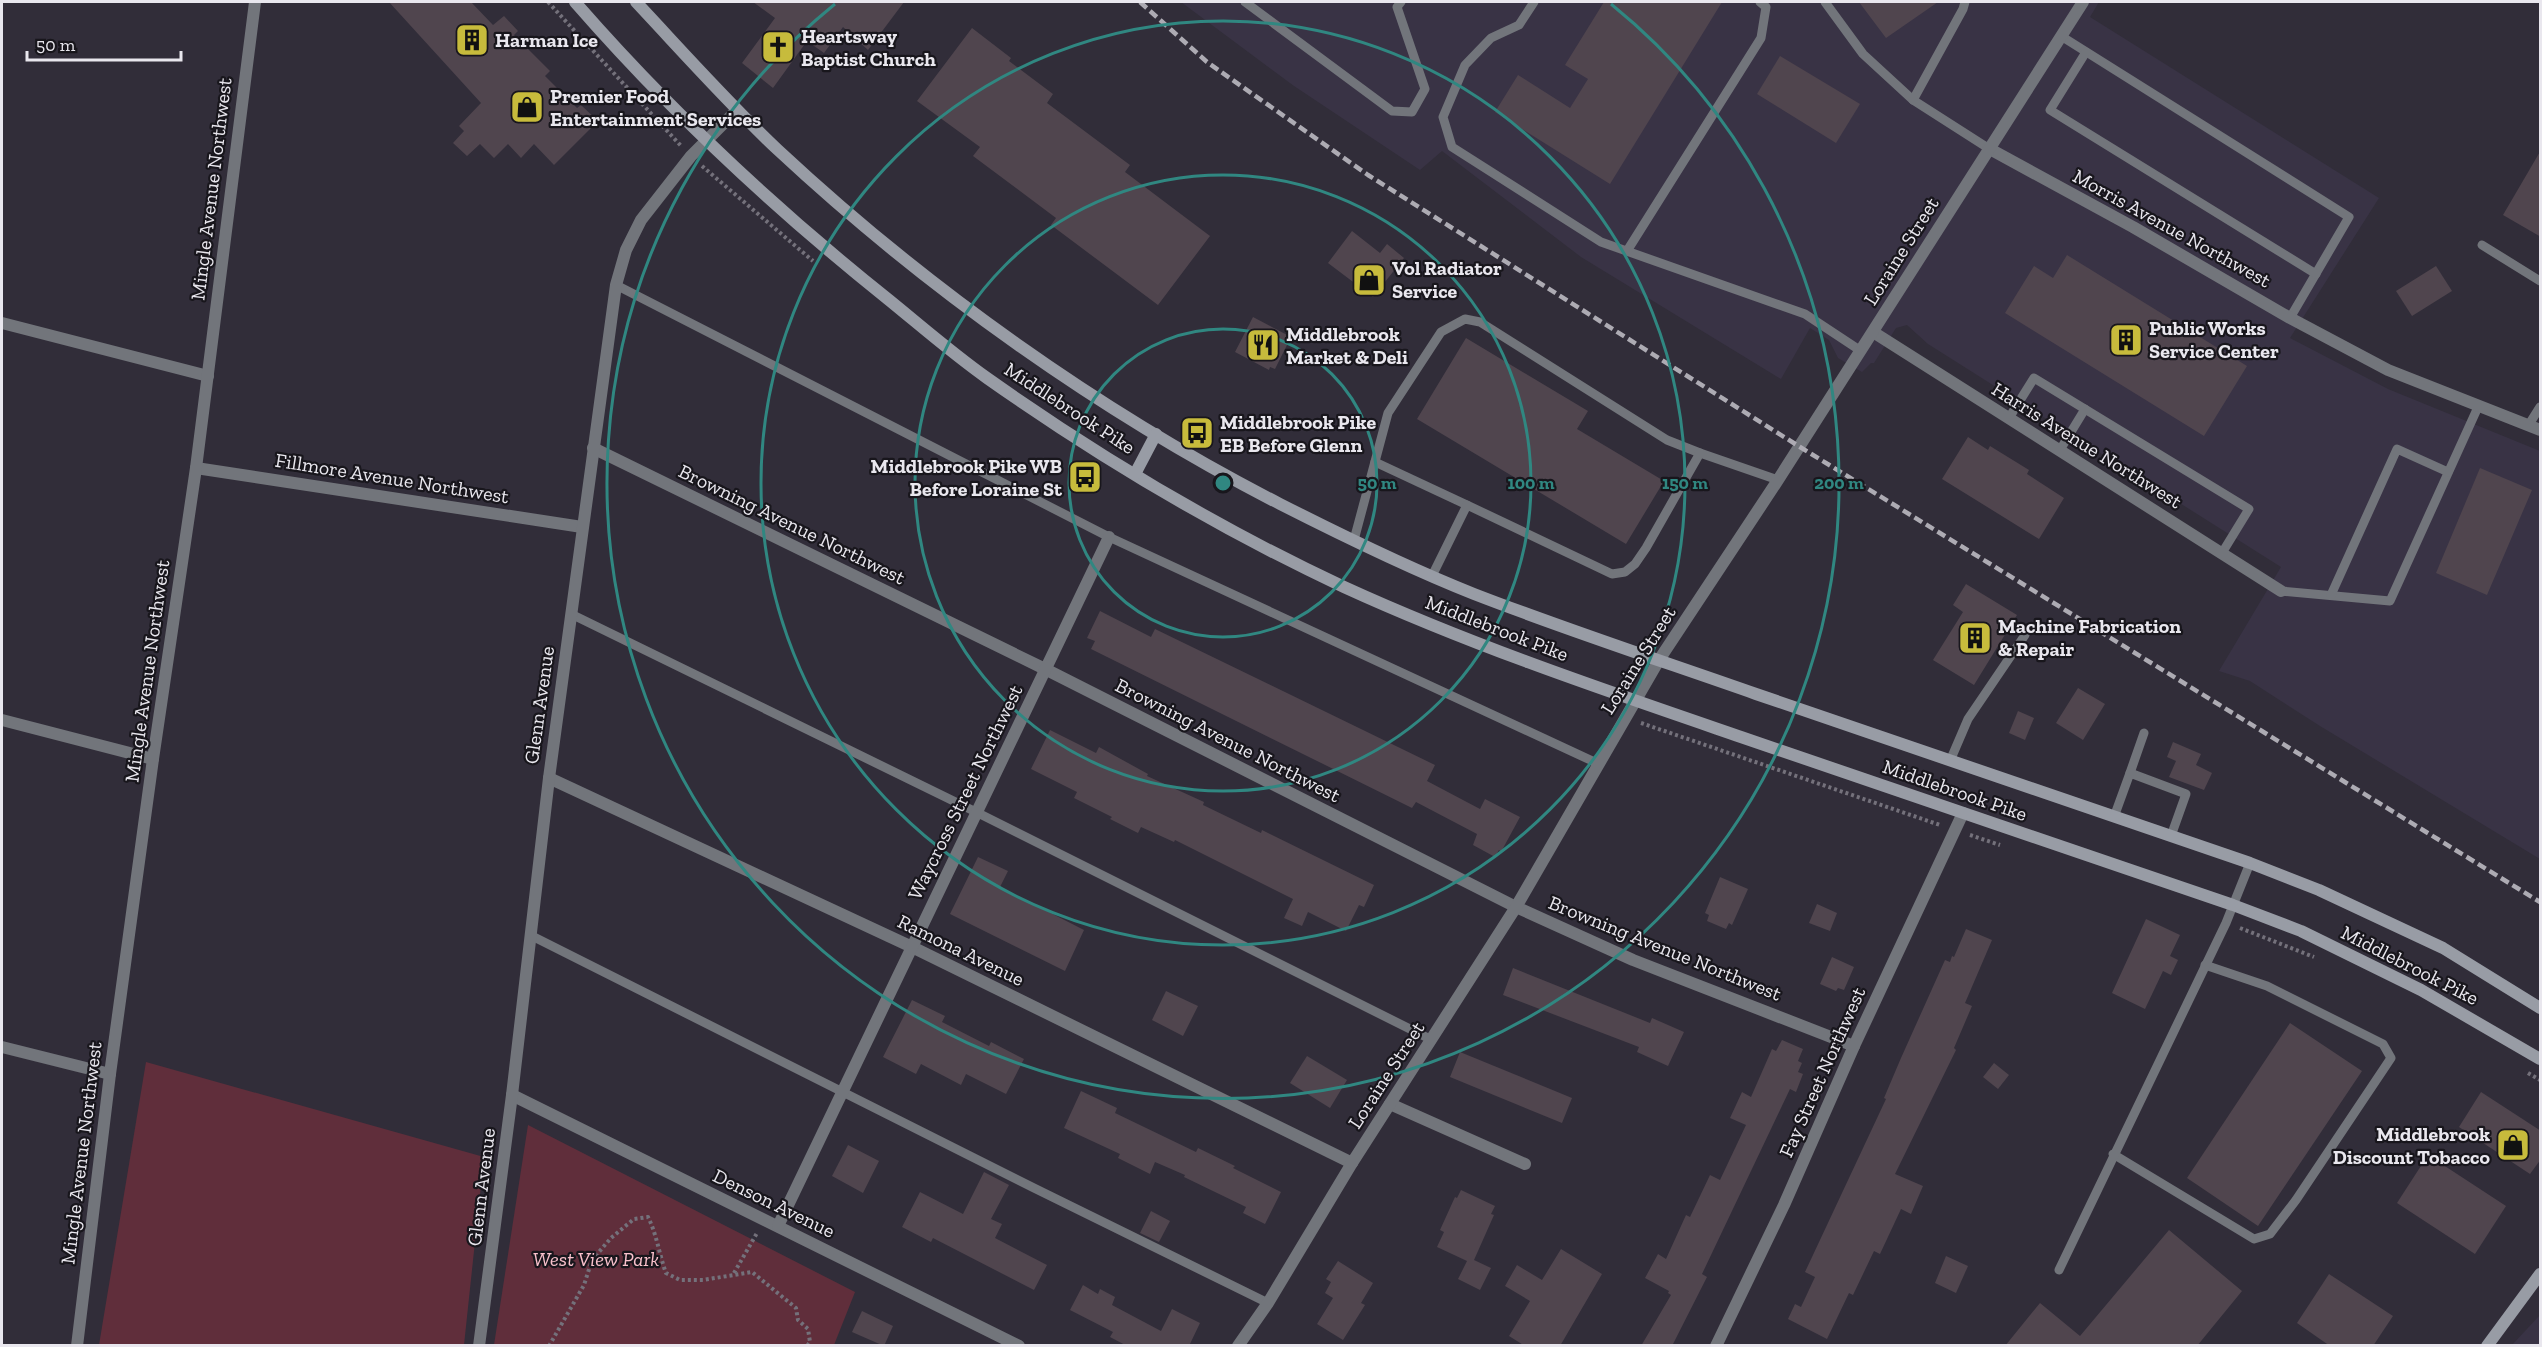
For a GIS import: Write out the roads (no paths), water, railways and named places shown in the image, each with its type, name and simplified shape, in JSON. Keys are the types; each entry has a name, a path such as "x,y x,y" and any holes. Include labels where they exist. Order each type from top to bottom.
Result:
{"main road":[{"name":"Middlebrook Pike","path":"575,2 705,141 810,237 983,376 1135,474 1237,532 1342,585 1456,636 2234,905 2301,932 2421,990 2541,1059"},
{"name":"Middlebrook Pike","path":"636,2 737,110 840,204 957,299 1029,352 1156,434 1275,502 1472,593 2319,890 2443,948 2541,1008"},
{"path":"1135,474 1156,434"},
{"path":"2487,1346 2535,1279 2541,1274"}],"street":[{"name":"Mingle Avenue Northwest","path":"77,1346 110,1074 196,468 255,2"},
{"name":"Loraine Street","path":"1238,1346 1268,1302 1352,1163 1516,908 1659,660 1779,480 1988,148 2083,2"},
{"name":"Glenn Avenue","path":"480,1346 549,778 616,285 626,250 641,220 691,156 737,110"},
{"name":"Morris Avenue Northwest","path":"1988,148 2133,226 2290,318 2388,370 2541,430"},
{"path":"2,323 207,376"},
{"name":"Harris Avenue Northwest","path":"1873,332 2281,591"},
{"name":"Browning Avenue Northwest","path":"593,448 1045,669 1516,908 1633,960 1854,1046"},
{"name":"Fillmore Avenue Northwest","path":"196,468 582,527"},
{"name":"Waycross Street Northwest","path":"777,1226 1109,537"},
{"path":"2,720 153,759"},
{"name":"Ramona Avenue","path":"549,778 912,947 1352,1163"},
{"name":"Fay Street Northwest","path":"1716,1346 1784,1205 1854,1046 1963,813"},
{"path":"2,1047 110,1074"},
{"name":"Denson Avenue","path":"512,1095 1019,1346"},
{"path":"1390,1104 1525,1164"}],"lane":[{"path":"1245,2 1392,111 1412,112 1425,88 1396,3"},
{"path":"1534,2 1519,25 1491,38 1465,65 1443,117 1452,147 1601,242 1804,314 1861,351"},
{"path":"1628,251 1761,38 1766,7 1760,2"},
{"name":"Morris Avenue Northwest","path":"1825,2 1863,54 1913,100 1988,148"},
{"path":"1913,100 1964,9 1965,2"},
{"path":"2061,36 2349,217 2290,318"},
{"path":"2086,51 2050,110 2316,274"},
{"path":"2482,245 2541,281"},
{"path":"616,285 1109,537 1599,764"},
{"path":"1354,540 1388,413 1442,332 1465,319 1480,322 1667,440 1779,480"},
{"path":"2009,418 2034,378 2248,509 2222,553"},
{"path":"2281,591 2390,601 2478,407"},
{"path":"2528,426 2541,407"},
{"path":"2060,450 2085,409"},
{"path":"2331,596 2397,449 2448,472"},
{"path":"1375,462 1612,574 1625,572 1635,564 1700,453"},
{"path":"1432,576 1467,505"},
{"path":"571,614 976,812 1432,1040"},
{"path":"1950,761 1968,719 2025,635"},
{"path":"2114,817 2144,733"},
{"path":"2130,774 2186,794 2170,836"},
{"path":"2060,1269 2234,905 2250,864"},
{"path":"530,935 1268,1302"},
{"path":"2113,1154 2253,1239 2270,1234 2296,1200 2391,1058 2383,1044 2267,986 2205,965"}],"railway":[{"path":"1140,2 1207,62 1368,175 1800,447 2540,902"}],"place":[{"name":"Harman Ice","path":"472,40"},
{"name":"Heartsway Baptist Church","path":"778,47"},
{"name":"Premier Food Entertainment Services","path":"527,107"},
{"name":"Vol Radiator Service","path":"1369,280"},
{"name":"Public Works Service Center","path":"2126,340"},
{"name":"Middlebrook Market & Deli","path":"1263,345"},
{"name":"Middlebrook Pike EB Before Glenn","path":"1197,433"},
{"name":"Middlebrook Pike WB Before Loraine St","path":"1085,477"},
{"name":"Machine Fabrication & Repair","path":"1975,638"},
{"name":"Middlebrook Discount Tobacco","path":"2513,1145"}],"park label":[{"name":"West View Park","path":"596,1259"}]}
